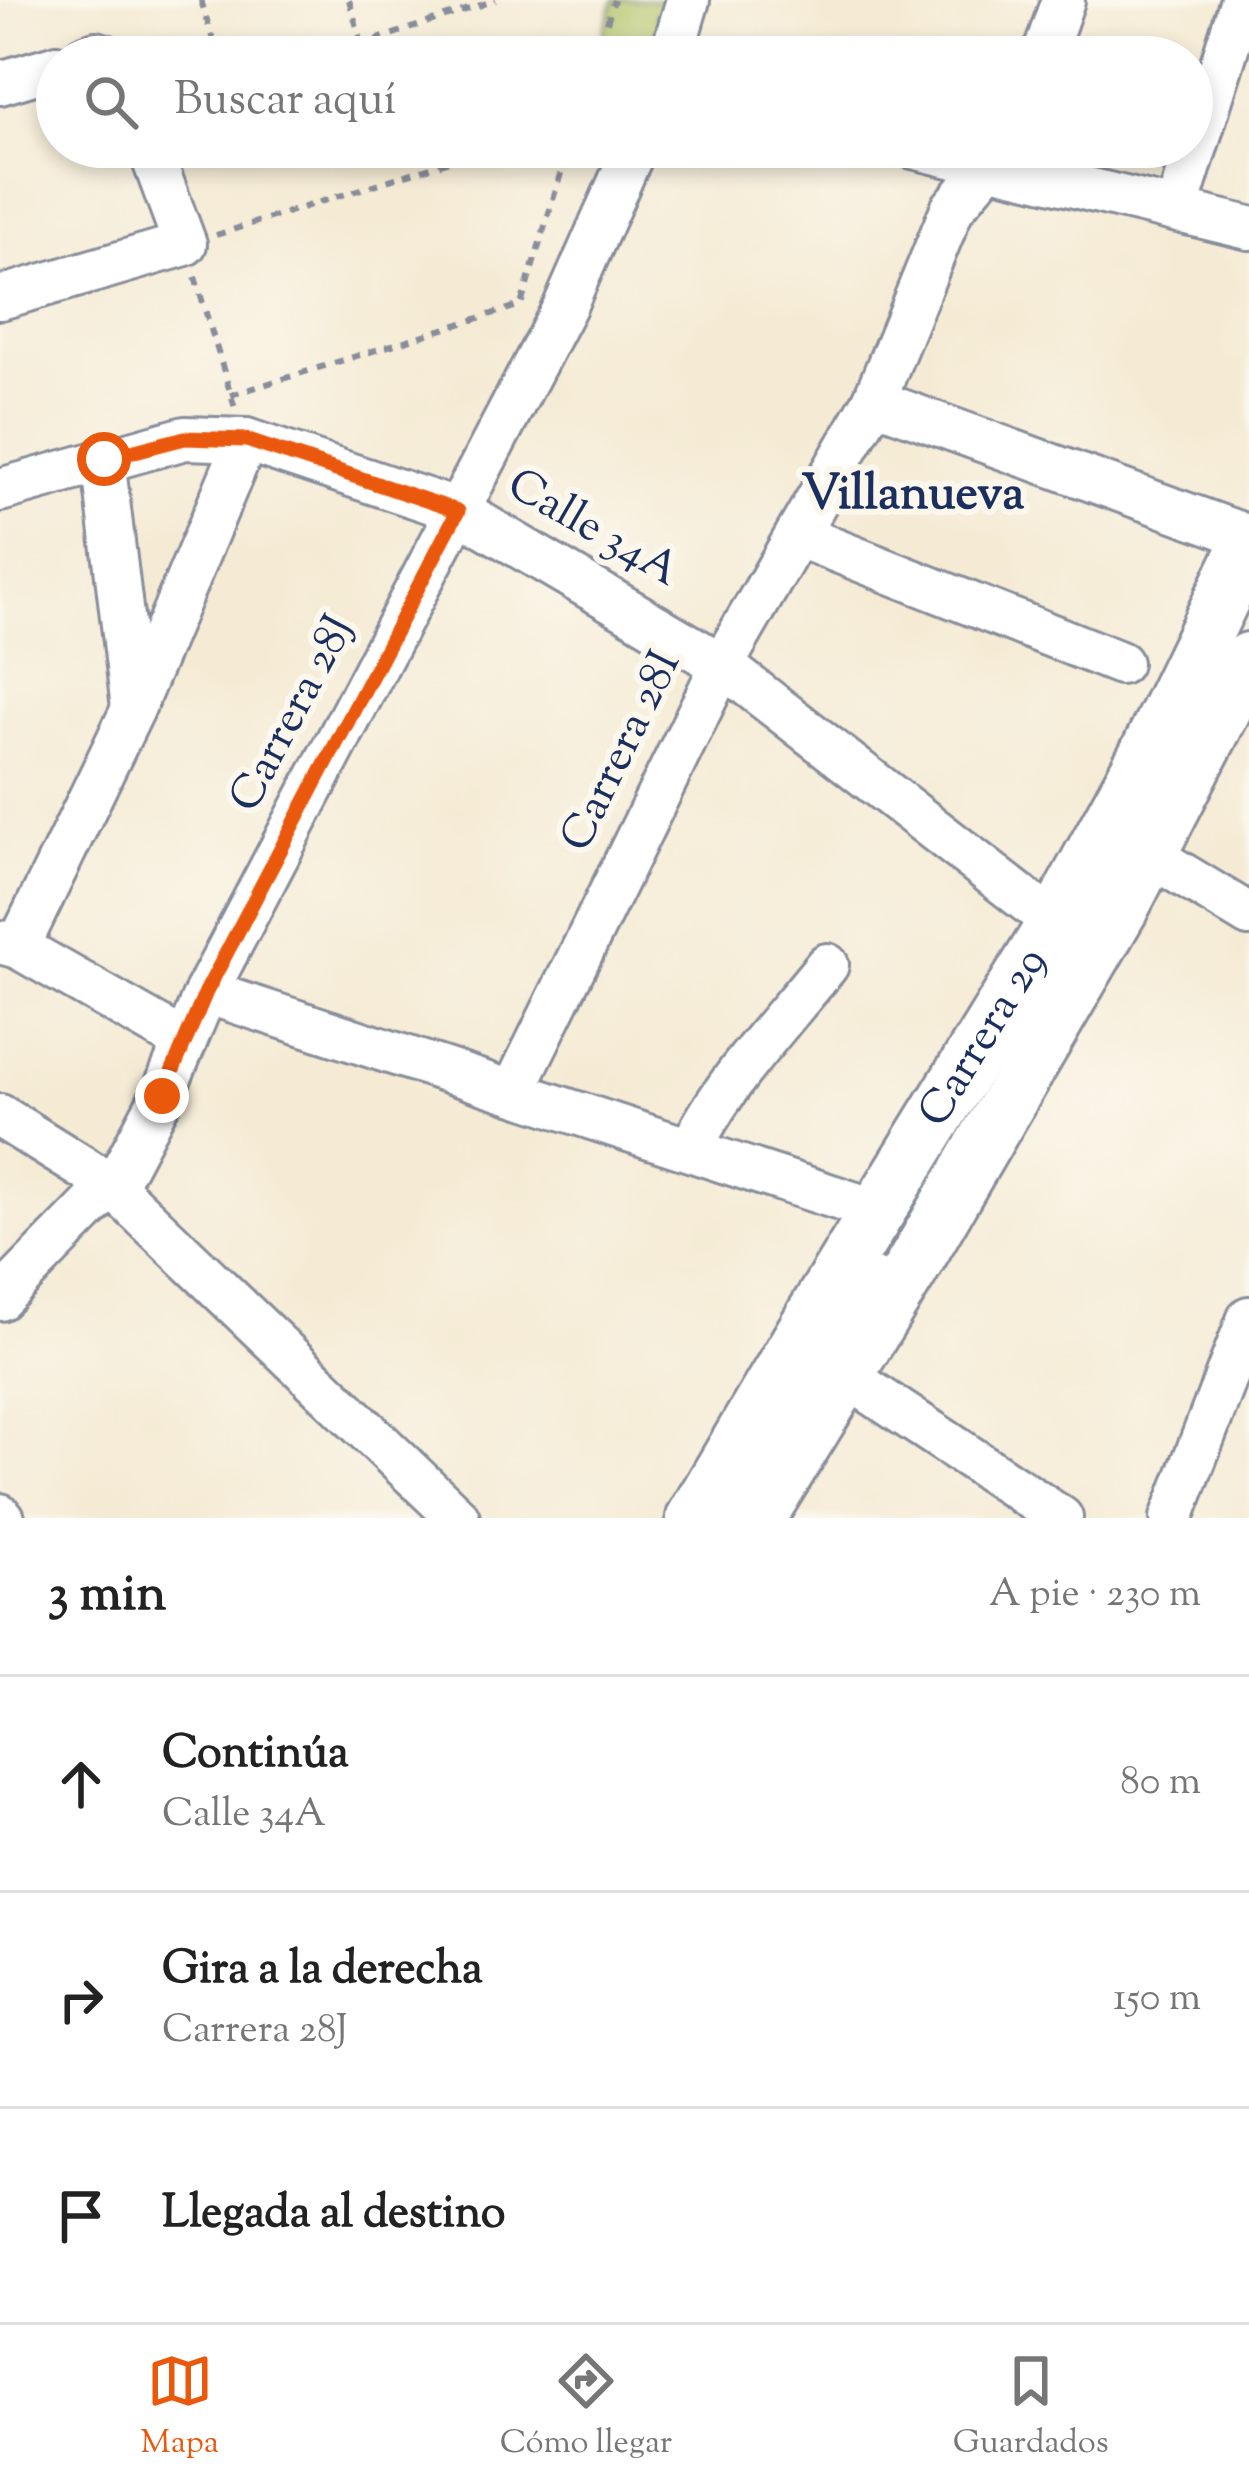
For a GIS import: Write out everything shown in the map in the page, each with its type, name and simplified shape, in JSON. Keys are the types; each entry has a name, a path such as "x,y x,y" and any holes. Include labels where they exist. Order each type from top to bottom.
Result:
{"main road":[{"name":"Carrera 29","path":"694,1518 1055,923 1150,748 1249,540"},
{"name":"Carrera 29","path":"758,1518 1150,855 1249,660"}],"street":[{"path":"677,36 688,0"},
{"path":"1050,36 1063,0"},
{"path":"1213,91 1242,0"},
{"path":"0,83 36,72"},
{"path":"0,298 185,244 157,168"},
{"name":"Carrera 28J","path":"0,1299 111,1185 162,1096 206,992 565,306 626,168"},
{"name":"Carrera 28I","path":"513,1092 722,665 874,401 952,208 986,168"},
{"path":"1036,168 1249,228"},
{"path":"1175,210 1188,168"},
{"path":"874,401 1249,540"},
{"name":"Calle 34A","path":"0,490 185,438 246,440 458,511 722,665 1055,923"},
{"path":"185,1042 9,944 133,709 246,440"},
{"path":"104,459 133,709"},
{"path":"797,535 1120,663"},
{"path":"725,1518 885,1262 1098,896 1169,768 1249,596"},
{"path":"1150,855 1249,915"},
{"path":"691,1150 699,1132 827,965"},
{"path":"206,992 880,1212"},
{"path":"0,1116 111,1185 458,1518"},
{"path":"1172,1518 1249,1318"},
{"path":"845,1375 1061,1518"}],"path":[{"path":"201,0 212,36"},
{"path":"349,0 360,36"},
{"path":"386,36 496,0"},
{"path":"603,36 614,0"},
{"path":"246,440 185,244 427,168"},
{"path":"231,395 521,305 562,168"}],"green space":[{"path":"614,0 688,0 677,36 603,36"}],"district":[{"name":"Villanueva","path":"913,496"}],"route":[{"path":"104,459 185,438 246,440 458,511 206,992 162,1096"}]}
